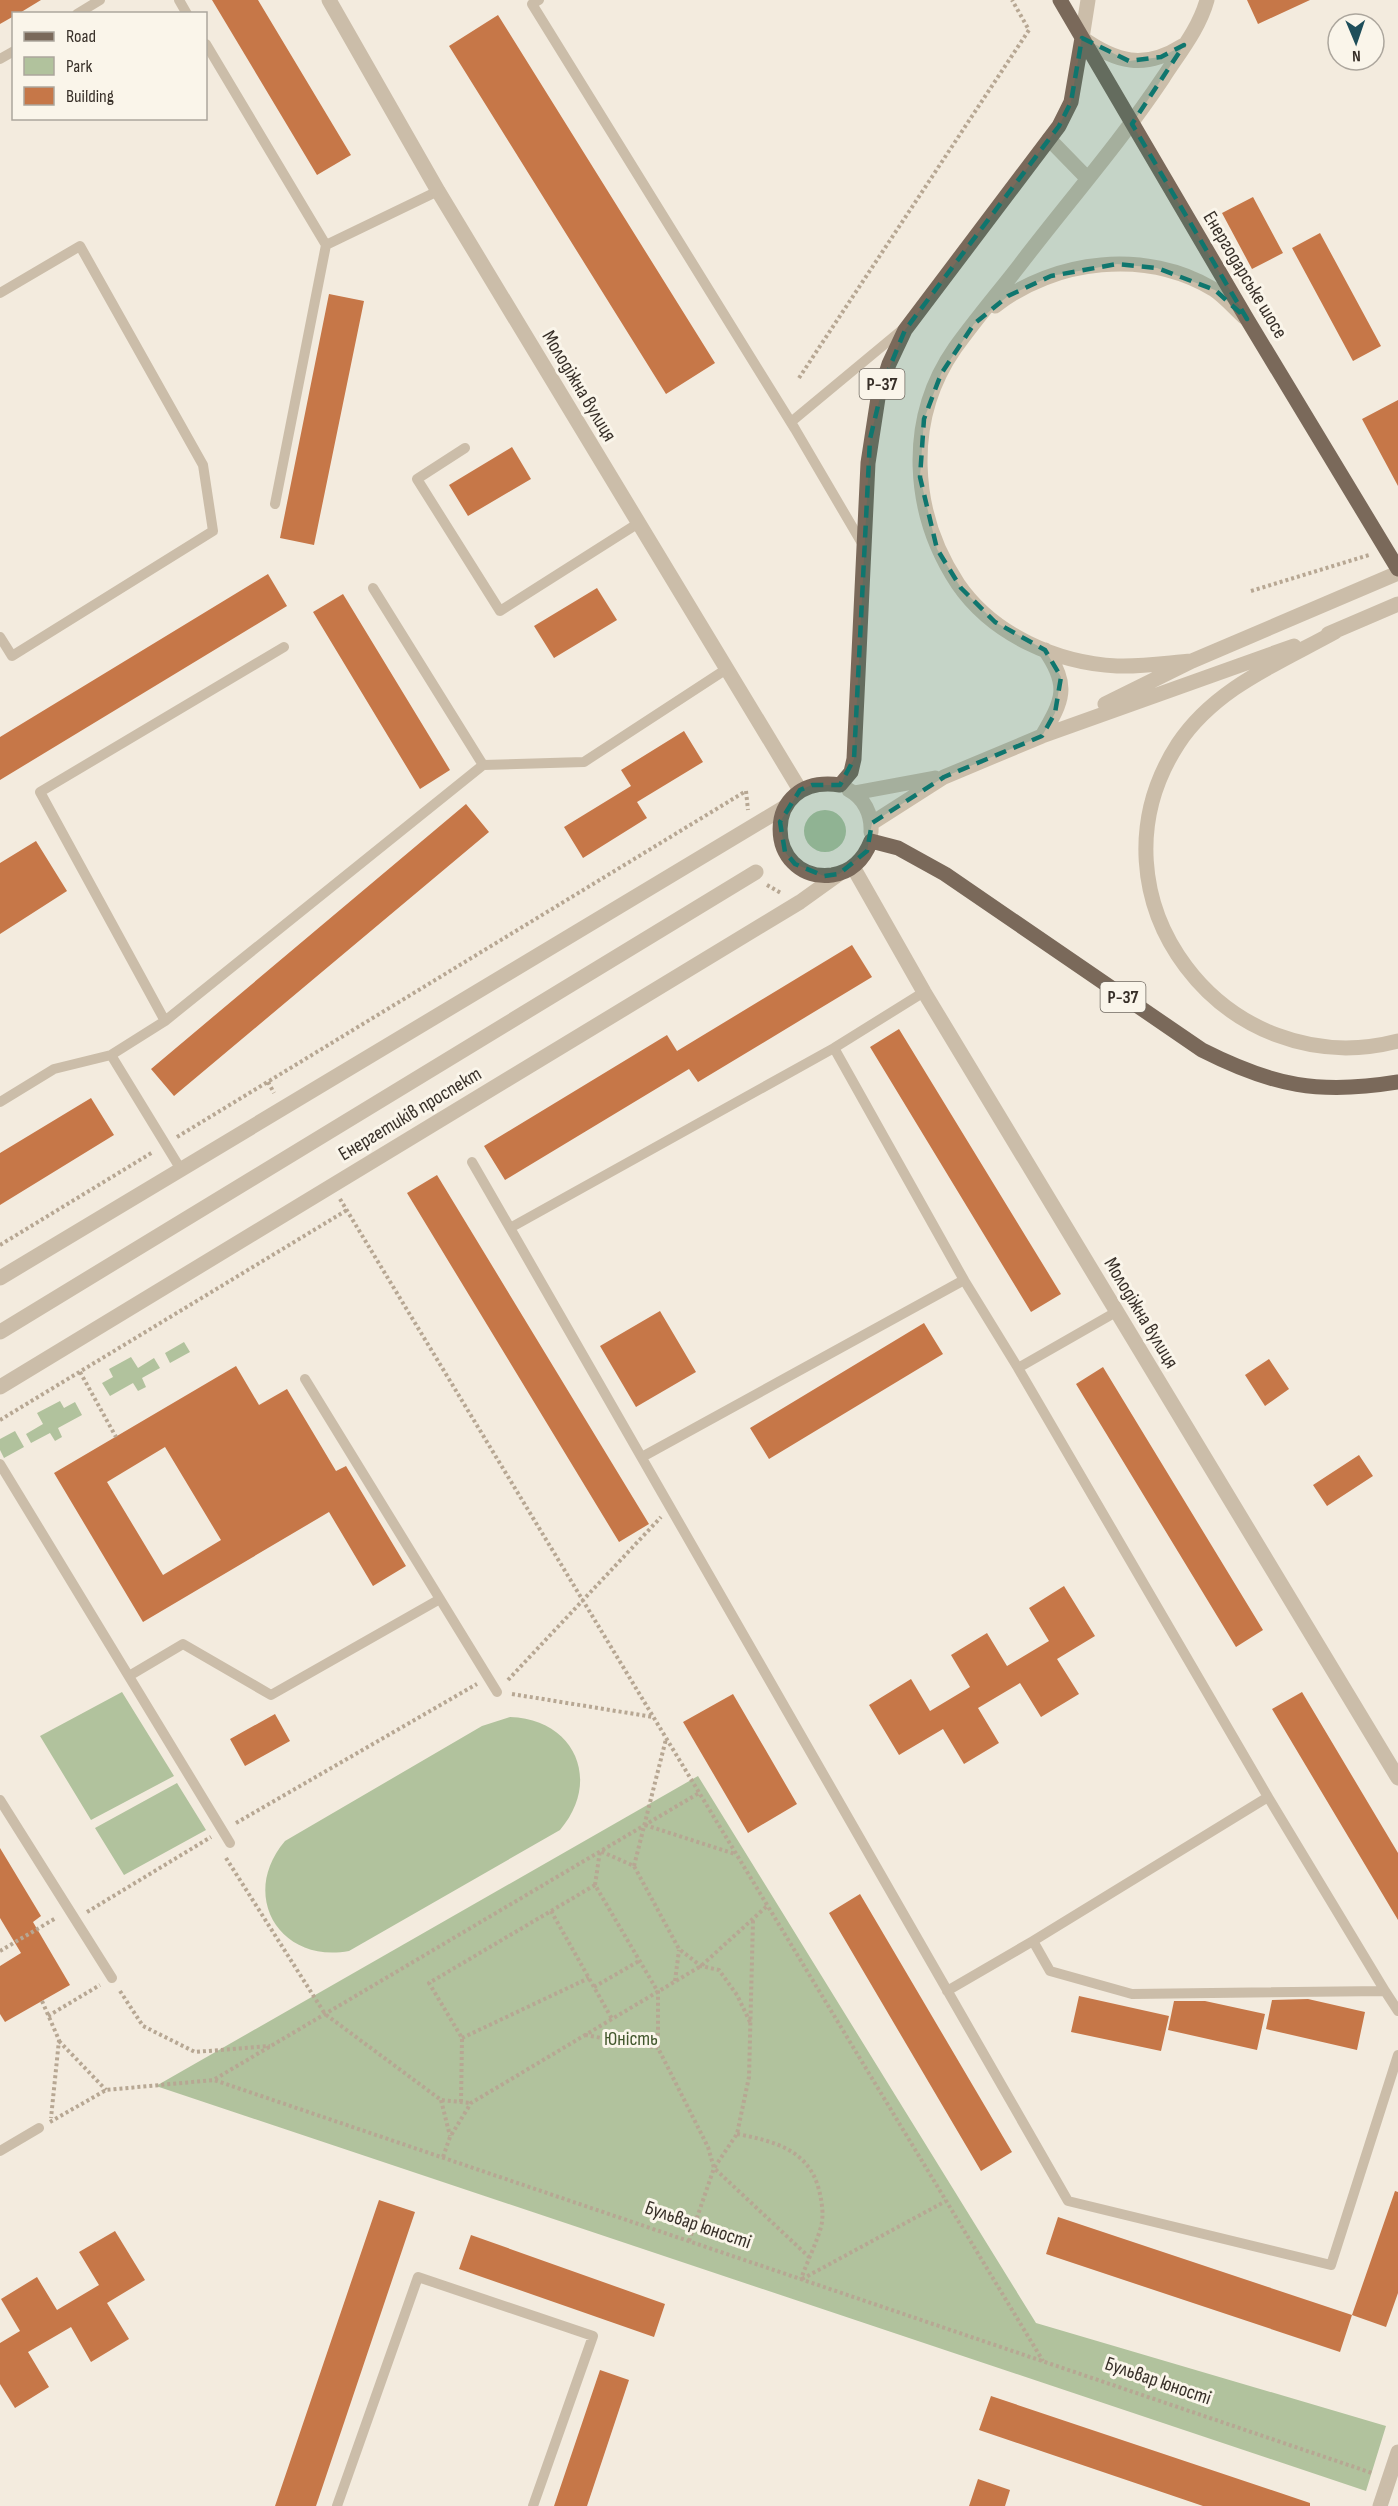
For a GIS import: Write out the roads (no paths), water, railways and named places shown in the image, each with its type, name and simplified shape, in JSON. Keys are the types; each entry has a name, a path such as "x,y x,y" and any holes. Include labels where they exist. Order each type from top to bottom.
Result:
{"main road":[{"name":"Енергодарське шосе","path":"1060,0 1398,571"},
{"name":"Р-37","path":"840,785 850,772 854,759 862,545 873,420 889,364 910,323 1049,140 1071,102 1082,38"},
{"path":"840,785 812,785 800,790 785,807 780,822 780,837 785,852 795,864 808,872 824,876 846,870 861,860 871,841"},
{"name":"Р-37","path":"871,841 898,848 945,874 1203,1050 1233,1065 1295,1086 1349,1088 1398,1082"}],"street":[{"name":"Молодіжна вулиця","path":"328,0 637,524 800,790"},
{"path":"1088,0 1082,38 1113,57 1129,61 1161,57 1184,45"},
{"path":"1192,661 1118,666 1085,662 1045,650 995,622 961,588 936,549 922,504 920,447 924,420 941,374 954,350 1087,178 1132,124 1203,15 1207,0"},
{"path":"1049,140 1087,178"},
{"path":"974,324 1008,296 1030,285 1071,271 1118,264 1157,268 1196,281 1215,290 1247,319"},
{"path":"1042,736 1192,661 1398,571"},
{"path":"872,823 944,777 1042,736 1335,632 1398,604"},
{"path":"1335,632 1228,691 1191,727 1168,762 1151,805 1146,851 1149,880 1155,909 1177,956 1193,978 1229,1010 1270,1033 1318,1046 1367,1047 1398,1041"},
{"path":"1042,736 1060,703 1063,691 1061,677 1045,650"},
{"path":"854,793 944,777"},
{"path":"840,785 854,793 866,806 872,823 871,841"},
{"path":"0,1278 785,807"},
{"name":"Молодіжна вулиця","path":"846,870 924,992 1398,1778"},
{"name":"Енергетиків проспект","path":"0,1387 800,902 846,870"},
{"path":"0,1332 756,872"},
{"path":"1380,2506 1398,2452"}],"lane":[{"path":"80,12 100,0"},
{"path":"539,0 532,4 791,422 862,545"},
{"path":"207,46 326,245 275,504"},
{"path":"326,245 438,190"},
{"path":"0,293 80,246 203,465 213,531 12,656 0,637"},
{"path":"791,422 910,323"},
{"path":"465,448 417,479 500,610 637,524"},
{"path":"373,588 483,765"},
{"path":"165,1021 40,792 284,647"},
{"path":"0,1102 54,1070 111,1055 165,1021 483,765 584,762 725,670"},
{"path":"510,1228 834,1048 924,992"},
{"path":"834,1048 964,1280 1018,1368 1268,1797 1398,2011"},
{"path":"111,1055 180,1168"},
{"path":"472,1162 1068,2201 1330,2265 1398,2055"},
{"path":"642,1457 964,1280"},
{"path":"1018,1368 1116,1312"},
{"path":"305,1379 497,1692"},
{"path":"0,1464 223,1830 225,1845"},
{"path":"129,1676 183,1644 271,1695 440,1599"},
{"path":"947,1991 1268,1797"},
{"path":"0,1800 112,1978"},
{"path":"1033,1941 1050,1971 1132,1994 1385,1990"},
{"path":"0,2151 39,2128"},
{"path":"337,2506 418,2277 593,2336 533,2506"}],"park label":[{"name":"Юність","path":"631,2039"}]}
